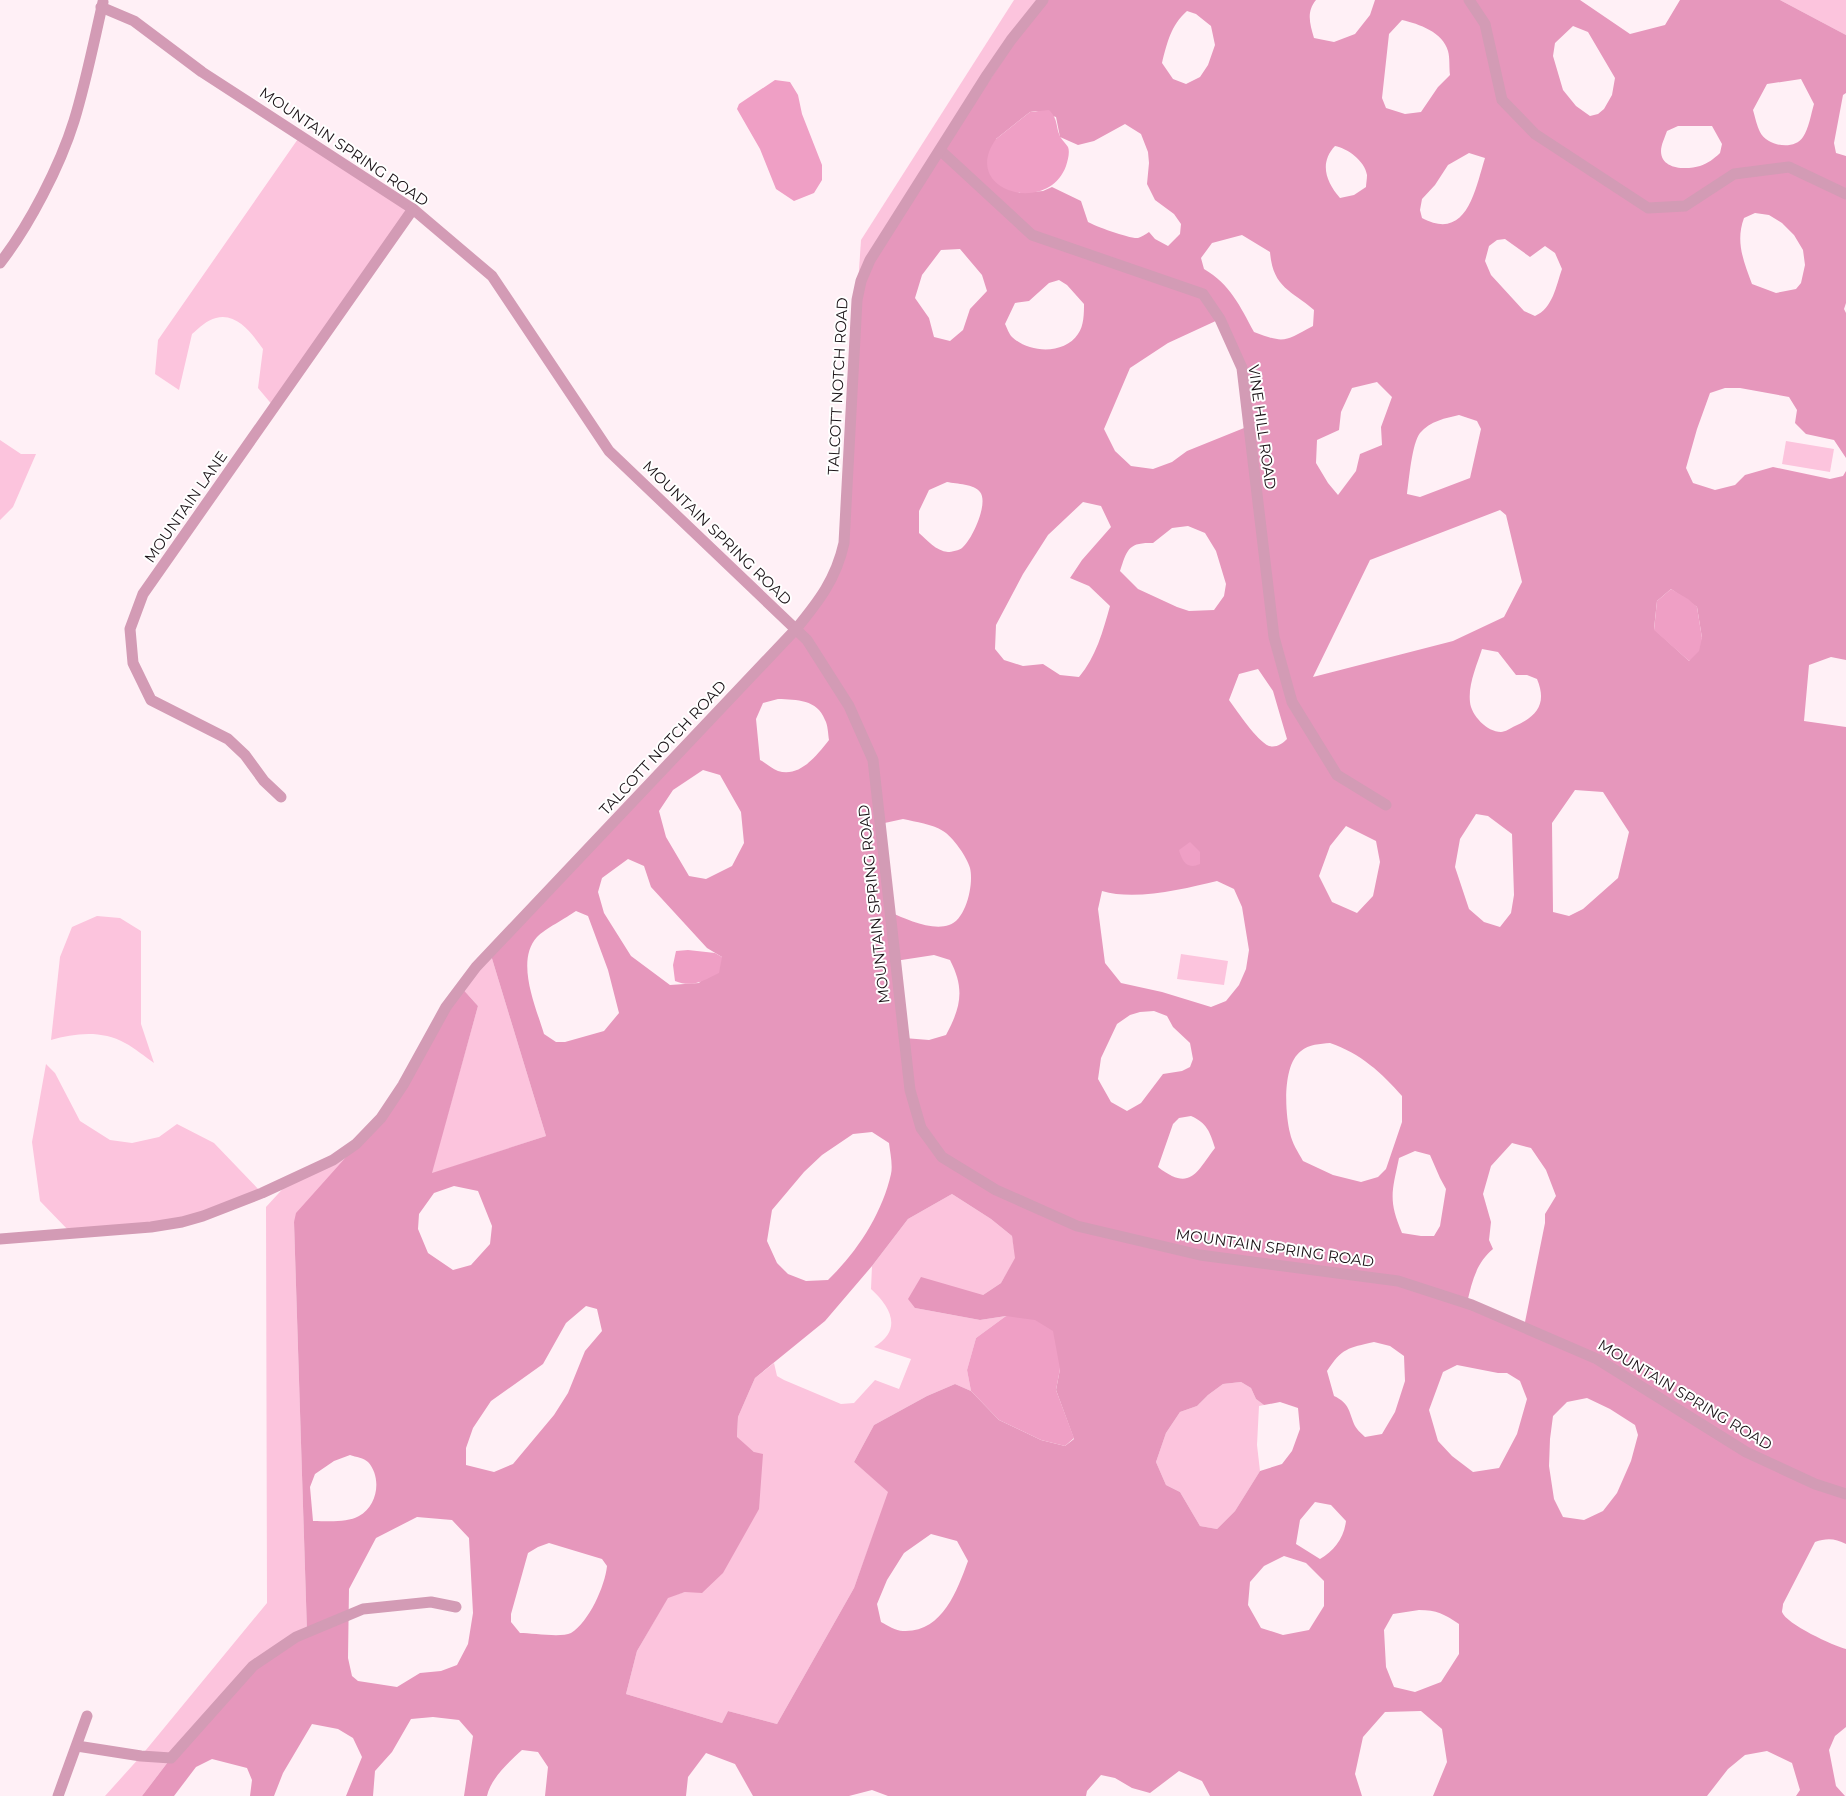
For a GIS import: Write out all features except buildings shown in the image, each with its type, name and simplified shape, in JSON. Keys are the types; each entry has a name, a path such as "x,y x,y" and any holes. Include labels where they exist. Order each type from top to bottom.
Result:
{"street":[{"name":"TALCOTT NOTCH ROAD","path":"0,1239 151,1227 182,1222 289,1182 333,1160 356,1144 381,1118 403,1085 446,1007 476,967 796,629 828,587 836,572 844,542 857,300 861,281 870,260 1004,50 1043,0"},
{"path":"1469,0 1485,24 1502,100 1535,134 1648,208 1685,206 1734,174 1789,167 1846,194"},
{"path":"0,263 28,220 56,169 67,144 102,4"},
{"name":"MOUNTAIN SPRING ROAD","path":"102,4 134,21 202,72 413,209 492,276 609,451 807,640 849,706 873,760 910,1090 921,1128 942,1157 996,1190 1077,1226 1200,1255 1398,1281 1472,1305 1597,1359 1746,1452 1815,1484 1846,1494"},
{"name":"VINE HILL ROAD","path":"941,151 1032,235 1203,294 1220,319 1242,368 1274,637 1292,702 1337,775 1386,805"},
{"name":"MOUNTAIN LANE","path":"281,797 264,781 245,756 228,739 151,700 133,663 130,629 143,594 413,209"},
{"path":"77,1746 141,1756 171,1758 253,1666 296,1637 363,1609 431,1602 456,1607"},
{"path":"58,1796 87,1716"}],"shaded area":[{"path":"1014,0 1043,0 857,300 861,240"},
{"path":"1043,0 1316,0 1310,14 1314,38 1334,42 1355,34 1370,15 1375,0 1580,0 1630,34 1665,25 1680,0 1780,0 1846,35 1846,93 1843,95 1834,143 1836,153 1846,156 1846,303 1844,309 1846,313 1846,458 1834,440 1806,434 1795,423 1797,410 1789,397 1740,388 1725,388 1710,393 1686,468 1693,483 1715,490 1735,485 1745,475 1773,467 1830,479 1843,476 1846,471 1846,660 1831,657 1809,665 1804,721 1846,727 1846,1544 1830,1539 1815,1542 1783,1604 1782,1612 1785,1617 1801,1628 1831,1644 1846,1649 1846,1727 1835,1736 1829,1750 1836,1786 1845,1796 1796,1796 1800,1790 1792,1763 1767,1751 1745,1755 1728,1769 1707,1796 1433,1796 1447,1762 1442,1729 1421,1711 1385,1712 1363,1737 1355,1774 1362,1796 1210,1796 1202,1781 1179,1771 1150,1793 1132,1788 1115,1778 1101,1775 1087,1791 1086,1796 888,1796 872,1790 849,1796 753,1796 735,1764 706,1753 688,1777 686,1796 545,1796 548,1767 538,1752 522,1750 496,1777 487,1796 464,1796 473,1736 459,1720 433,1717 411,1719 392,1752 375,1771 373,1796 346,1796 362,1757 353,1738 338,1729 312,1724 283,1773 274,1796 250,1796 252,1780 247,1768 212,1759 196,1767 174,1796 142,1796 171,1758 253,1666 307,1632 294,1222 296,1213 381,1118 460,986 478,1006 432,1173 546,1136 490,952 796,629 841,555 857,300 870,260","holes":["1187,11 1196,14 1211,26 1215,45 1208,65 1200,77 1186,84 1173,79 1162,63 1173,28","1402,20 1430,30 1441,39 1448,51 1450,75 1438,87 1421,112 1405,114 1386,108 1382,98 1389,34","1573,26 1588,32 1615,78 1612,95 1604,109 1598,114 1590,116 1576,106 1563,90 1553,56 1555,43","1801,79 1814,104 1803,137 1793,144 1781,145 1768,141 1760,132 1753,110 1767,84","1036,111 1056,117 1060,137 1078,145 1094,141 1125,124 1141,134 1148,152 1147,184 1155,200 1174,214 1181,224 1180,234 1168,246 1155,239 1149,232 1134,238 1105,229 1088,222 1081,201 1052,187 1043,191 1019,193 996,139 1030,112","1678,126 1712,126 1722,144 1720,153 1713,159 1703,165 1682,168 1665,162 1662,157 1662,146 1667,131","1335,146 1345,149 1355,156 1363,165 1367,175 1366,187 1354,195 1340,198 1328,179 1326,172 1327,159","1469,153 1485,158 1473,197 1467,209 1459,218 1449,223 1437,224 1422,218 1420,210 1422,199 1435,185 1448,165","1755,213 1769,215 1782,223 1794,235 1803,250 1805,265 1801,283 1796,289 1776,293 1752,284 1742,252 1740,235 1744,218","1242,235 1270,252 1272,264 1279,281 1314,310 1313,326 1285,339 1272,338 1254,332 1234,296 1221,282 1204,269 1201,258 1212,243","1505,239 1530,257 1545,246 1555,253 1562,269 1553,296 1546,308 1535,316 1524,311 1491,275 1485,261 1489,246 1497,240","960,249 982,275 987,291 970,309 963,330 950,341 934,337 929,318 915,298 922,275 941,250","1059,280 1067,285 1084,304 1083,323 1080,331 1072,341 1064,346 1037,349 1019,342 1009,333 1005,324 1015,303 1029,301 1049,283","1220,319 1242,368 1249,426 1187,451 1172,462 1153,469 1131,466 1115,451 1104,429 1130,368 1168,343","1377,382 1392,397 1381,427 1382,445 1360,454 1356,471 1338,495 1316,463 1317,440 1339,430 1341,412 1352,388","1459,415 1477,421 1481,429 1470,478 1420,497 1407,494 1411,462 1417,438 1424,429 1433,423","947,482 977,489 982,497 981,512 966,544 962,548 951,552 936,547 919,533 919,511 929,490","1083,502 1101,506 1111,527 1082,560 1070,578 1089,586 1110,606 1098,643 1085,669 1079,677 1060,675 1043,664 1023,666 1004,660 995,649 996,625 1023,574 1048,535","1500,510 1506,515 1522,582 1504,617 1453,641 1313,677 1370,560","1188,526 1205,533 1216,551 1226,584 1224,596 1214,610 1189,611 1138,589 1120,571 1127,553 1133,546 1153,543 1172,528","1671,589 1697,607 1702,638 1689,661 1654,629 1657,601","1482,649 1498,652 1516,675 1527,675 1537,679 1541,695 1538,708 1530,718 1506,731 1501,732 1490,729 1481,722 1471,707 1472,682","1258,669 1273,691 1287,739 1279,745 1269,746 1253,732 1229,700 1239,674","778,699 812,704 821,713 826,722 829,740 801,768 786,772 776,770 760,760 756,719 763,703","703,770 720,775 741,812 744,843 732,866 706,879 689,876 666,837 659,811 673,790","1575,790 1603,792 1629,832 1618,878 1583,909 1569,916 1553,912 1552,823","1476,814 1488,816 1512,834 1514,895 1511,913 1500,927 1484,922 1469,909 1455,867 1460,839","903,819 934,827 947,834 963,853 971,875 970,892 967,901 955,922 949,925 935,926 903,918 890,912 880,824","1346,826 1376,841 1380,862 1373,896 1357,913 1332,902 1319,876 1330,846","628,859 644,866 651,887 707,948 722,957 699,983 670,985 631,956 604,913 598,892 602,878","1217,881 1234,889 1242,907 1249,950 1246,969 1239,985 1226,1001 1211,1007 1162,992 1121,983 1105,963 1098,909 1102,891 1115,894 1160,893","576,911 588,916 608,970 619,1013 604,1031 565,1042 556,1042 544,1034 532,998 527,971 531,947 537,937","934,955 950,960 955,970 959,989 958,1007 946,1035 929,1040 904,1038 895,961","1154,1011 1167,1016 1173,1027 1190,1043 1193,1059 1190,1067 1182,1071 1163,1074 1141,1103 1127,1111 1111,1102 1098,1079 1101,1058 1117,1024 1130,1015","1330,1043 1351,1052 1387,1079 1402,1096 1402,1122 1386,1169 1378,1177 1361,1182 1333,1175 1303,1161 1295,1147 1288,1124 1286,1090 1295,1058 1301,1051 1311,1046","1191,1116 1204,1125 1215,1148 1197,1172 1185,1179 1178,1178 1158,1167 1173,1124 1179,1118","872,1132 889,1143 892,1170 887,1189 875,1218 849,1257 828,1280 806,1281 788,1274 777,1263 767,1241 772,1210 804,1172 822,1155 853,1134","1512,1143 1531,1148 1546,1170 1556,1196 1545,1214 1545,1223 1524,1327 1467,1303 1473,1280 1482,1260 1493,1249 1489,1240 1491,1222 1483,1194 1491,1166","1415,1151 1430,1155 1446,1189 1440,1226 1434,1236 1402,1233 1393,1204 1399,1158","454,1186 478,1191 492,1226 490,1244 471,1265 453,1270 428,1253 418,1229 419,1214 434,1193","952,1194 991,1219 1012,1236 1015,1258 1001,1283 983,1295 921,1277 908,1299 915,1308 980,1320 1006,1316 1060,1369 1056,1390 1074,1439 1065,1446 1041,1440 999,1420 971,1391 955,1384 927,1396 874,1425 854,1462 888,1492 854,1588 777,1724 728,1711 722,1723 626,1694 637,1651 668,1598 685,1592 702,1593 723,1573 759,1509 763,1454 754,1452 737,1437 738,1417 755,1378 825,1321 872,1266 908,1219","586,1306 597,1309 602,1331 585,1351 568,1393 554,1415 513,1464 494,1472 466,1465 466,1448 473,1428 491,1401 543,1364 566,1323","1374,1342 1390,1346 1404,1356 1405,1381 1395,1412 1382,1434 1365,1437 1355,1426 1346,1405 1334,1396 1327,1371 1346,1350","1457,1365 1507,1373 1520,1381 1527,1399 1517,1434 1499,1468 1473,1472 1452,1456 1438,1441 1429,1410 1443,1372","1241,1382 1251,1388 1256,1399 1264,1405 1280,1402 1298,1408 1300,1429 1292,1451 1282,1464 1260,1471 1235,1511 1217,1529 1200,1526 1180,1492 1166,1485 1156,1462 1166,1433 1180,1412 1197,1406 1223,1384","1587,1398 1610,1409 1635,1425 1638,1435 1631,1461 1617,1493 1603,1511 1584,1520 1563,1517 1554,1499 1549,1466 1553,1416 1567,1402","350,1455 368,1462 375,1475 376,1483 376,1491 370,1505 359,1516 343,1521 313,1521 310,1487 315,1474 334,1461","1315,1502 1331,1505 1346,1521 1341,1538 1330,1552 1320,1559 1296,1544 1300,1520","417,1517 452,1520 469,1538 473,1613 468,1644 457,1665 441,1671 420,1673 397,1687 358,1681 352,1676 348,1658 349,1589 376,1538","931,1534 957,1541 968,1561 959,1585 946,1608 938,1618 917,1630 900,1631 881,1622 877,1604 887,1580 904,1553","549,1543 602,1559 607,1566 606,1574 595,1603 584,1621 571,1633 554,1635 520,1633 511,1622 511,1614 528,1553 538,1547","1284,1556 1306,1563 1324,1581 1324,1606 1309,1630 1283,1635 1261,1628 1248,1605 1250,1582 1264,1566","1419,1610 1436,1612 1459,1624 1459,1654 1441,1682 1415,1692 1394,1687 1386,1667 1384,1630 1393,1614"]},
{"path":"1780,0 1846,0 1846,35"},
{"path":"775,80 790,82 798,95 802,114 822,165 822,180 814,193 794,201 776,189 760,149 737,109 739,104"},
{"path":"1049,110 1056,120 1059,134 1069,151 1066,166 1056,181 1042,190 1026,193 1010,191 997,184 989,172 988,157 996,139 1030,112"},
{"path":"300,136 413,209 274,407 258,388 263,349 244,326 231,318 224,317 209,320 192,334 179,390 155,374 158,340"},
{"path":"0,440 21,454 36,454 13,507 0,520"},
{"path":"1786,441 1834,449 1830,472 1782,464"},
{"path":"1671,589 1697,607 1702,638 1699,651 1689,661 1654,630 1657,601"},
{"path":"1190,842 1200,852 1200,864 1195,866 1186,863 1179,850"},
{"path":"97,916 120,918 141,931 141,1024 154,1063 129,1045 107,1036 79,1034 51,1040 60,957 72,927"},
{"path":"688,950 715,953 722,957 719,973 692,984 675,981 673,965 676,951"},
{"path":"490,952 546,1136 431,1174 478,1006 460,986"},
{"path":"1181,954 1228,961 1224,985 1177,979"},
{"path":"46,1064 55,1073 80,1121 110,1140 132,1143 159,1137 177,1124 214,1143 262,1193 203,1216 70,1232 40,1201 32,1142"},
{"path":"368,1133 294,1222 307,1632 171,1758 142,1796 105,1796 141,1756 267,1603 266,1207 289,1182"},
{"path":"952,1194 991,1219 1012,1236 1016,1258 1001,1283 983,1295 915,1308 980,1320 1006,1316 976,1338 967,1370 971,1391 955,1384 927,1396 874,1425 854,1462 889,1492 854,1588 777,1724 728,1711 722,1723 626,1694 637,1651 668,1597 685,1592 754,1452 737,1438 738,1417 755,1378 774,1363 777,1376 841,1404 854,1403 875,1380 899,1389 911,1359 874,1347 889,1333 891,1318 884,1303 871,1289 872,1266 908,1219"},
{"path":"1006,1316 1035,1320 1053,1331 1060,1369 1056,1390 1074,1438 1065,1446 1041,1440 999,1420 971,1391 967,1370 976,1338"},
{"path":"1241,1382 1251,1388 1256,1399 1264,1405 1259,1406 1257,1445 1260,1471 1235,1511 1217,1529 1200,1526 1180,1492 1166,1485 1156,1462 1166,1433 1180,1412 1197,1406 1223,1384"}]}
